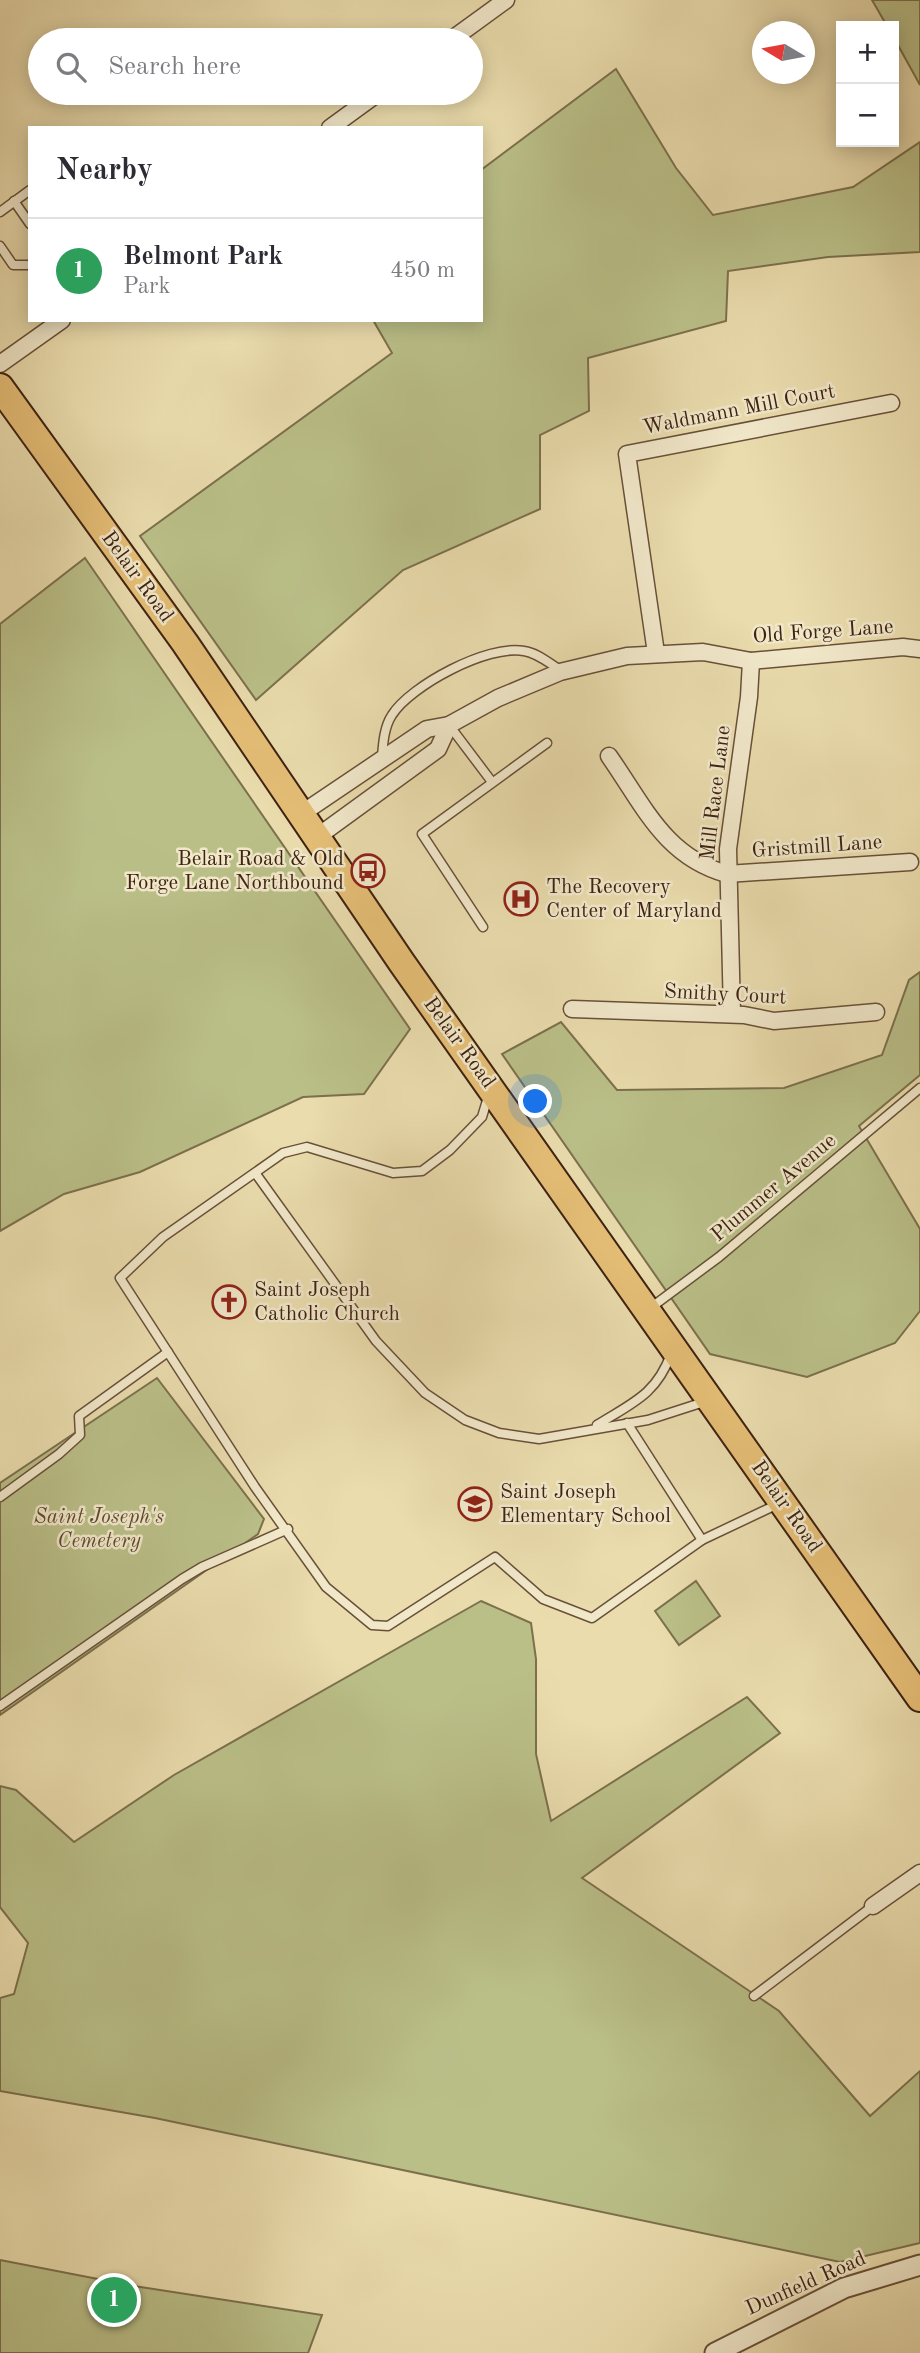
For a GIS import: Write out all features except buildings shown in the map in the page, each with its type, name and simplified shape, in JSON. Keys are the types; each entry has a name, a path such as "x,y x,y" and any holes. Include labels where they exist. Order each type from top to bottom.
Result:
{"highway":[{"name":"Belair Road","path":"0,387 185,643 491,1087 920,1698"}],"street":[{"path":"468,28 506,0"},
{"path":"333,126 362,105"},
{"path":"0,364 59,322"},
{"name":"Waldmann Mill Court","path":"656,653 627,454 891,403"},
{"name":"Old Forge Lane","path":"301,814 427,729 449,725 498,698 562,671 593,662 656,653 714,653 751,662 903,647 920,649"},
{"name":"Mill Race Lane","path":"732,1014 727,849 749,698 751,662"},
{"name":"Old Forge Lane","path":"317,837 438,749 449,725"},
{"path":"609,756 669,843 683,856 704,868 727,874"},
{"name":"Gristmill Lane","path":"727,874 909,862"},
{"name":"Smithy Court","path":"572,1009 732,1014 774,1021 876,1012"},
{"path":"873,1906 920,1874"},
{"name":"Dunfield Road","path":"715,2353 844,2288 920,2265"}],"lane":[{"path":"0,212 28,191"},
{"path":"13,201 28,221"},
{"path":"0,246 13,265 28,265"},
{"path":"382,760 386,728 391,716 406,699 479,656 523,650 562,671"},
{"path":"449,725 492,782"},
{"path":"483,927 422,834 547,743"},
{"path":"491,1087 482,1117 450,1150 422,1171 393,1173 340,1154 307,1147 283,1153 163,1237 120,1278 256,1487 288,1529 326,1587 372,1625 388,1626 495,1557 543,1599 592,1618 702,1540 783,1502"},
{"name":"Plummer Avenue","path":"647,1310 719,1257 920,1088"},
{"path":"256,1174 376,1341 425,1393 466,1420 499,1433 539,1439 593,1427 648,1420 710,1400"},
{"path":"593,1427 644,1395 662,1378 673,1348"},
{"path":"0,1497 59,1454 80,1435 79,1416 168,1352"},
{"path":"627,1423 702,1540"},
{"path":"0,1706 170,1586 202,1567 288,1529"},
{"path":"754,1996 873,1906"}],"green space":[{"path":"872,0 920,0 920,85 899,47 899,21 884,21"},
{"path":"616,69 676,168 713,215 853,187 920,142 920,252 828,257 728,271 726,321 588,358 589,411 540,435 540,509 403,570 256,700 140,536 392,353 374,322 483,322 483,169"},
{"path":"85,558 410,1029 364,1094 303,1097 140,1172 64,1194 0,1231 0,624"},
{"path":"920,972 920,1075 859,1126 920,1229 920,1311 895,1343 807,1377 710,1354 502,1054 561,1022 617,1090 784,1088 882,1055 909,980"},
{"name":"Saint Joseph's Cemetery","path":"157,1378 264,1519 258,1534 0,1715 0,1483"},
{"path":"696,1581 720,1616 679,1645 655,1611"},
{"path":"481,1601 531,1623 536,1659 536,1754 551,1821 747,1697 780,1733 582,1878 779,2011 870,2116 920,2071 920,2243 840,2262 155,2118 0,2091 0,1998 14,1994 28,1943 0,1907 0,1786 16,1790 74,1842 174,1775"},
{"path":"0,2260 134,2286 322,2315 308,2353 0,2353"}],"place":[{"name":"Belair Road & Old Forge Lane Northbound","path":"368,871"},
{"name":"The Recovery Center of Maryland","path":"521,899"},
{"name":"Saint Joseph Catholic Church","path":"229,1302"},
{"name":"Saint Joseph Elementary School","path":"475,1504"},
{"name":"Belmont Park","path":"114,2300"}]}
